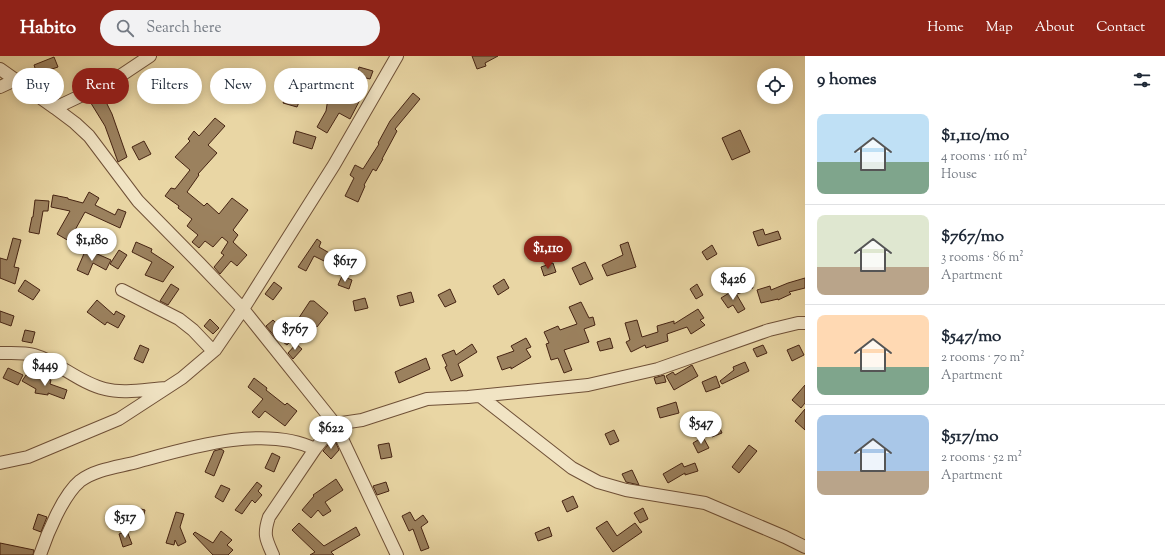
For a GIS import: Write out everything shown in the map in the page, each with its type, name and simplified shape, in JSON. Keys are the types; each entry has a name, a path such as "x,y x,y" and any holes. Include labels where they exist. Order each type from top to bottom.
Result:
{"street":[{"path":"55,108 114,80 150,56"},
{"path":"0,464 28,457 119,419 182,378 213,352 243,309 334,165 397,56"},
{"path":"0,69 12,78"},
{"path":"0,87 12,81"},
{"path":"49,104 75,123 89,136 138,201 243,309 335,424 398,555"},
{"path":"122,290 179,319 193,330 213,352"},
{"path":"273,555 266,538 265,528 269,517 315,449 335,424 362,420 427,399 480,396 588,385 658,369 769,330 798,323 805,323"},
{"path":"0,353 32,354 48,360 90,384 106,389 124,390 166,388"},
{"path":"480,396 572,468 598,482 626,490 705,503 785,536 805,547"},
{"path":"40,555 46,536 65,500 80,482 94,473 172,452 234,440 270,438 297,442 315,449"}],"building":[{"path":"472,56 498,56 485,63 486,66 477,69"},
{"path":"54,57 58,67 35,68 34,65"},
{"path":"368,70 373,71 370,79 368,78"},
{"path":"413,93 420,99 395,129 397,131 383,159 376,171 373,169 364,185 365,186 358,202 345,196 354,178 350,175 355,165 363,169 379,144 378,143 390,121"},
{"path":"91,104 107,104 112,114 127,157 118,162 105,126"},
{"path":"286,104 298,104 297,107"},
{"path":"327,104 358,104 350,119 339,113 327,133 317,127 326,111"},
{"path":"215,118 225,126 208,145 217,153 198,174 199,175 187,192 204,206 207,203 219,214 232,198 248,210 233,230 238,235 233,242 247,255 237,266 231,261 220,274 214,267 224,255 221,253 228,242 222,237 213,247 205,241 199,248 192,242 198,235 187,226 192,219 178,208 179,206 165,196 171,188 175,189 190,170 175,157 190,141 188,139 194,131 199,136"},
{"path":"740,130 750,152 732,160 722,138"},
{"path":"296,131 316,137 312,149 293,143"},
{"path":"144,141 151,154 139,160 132,147"},
{"path":"89,192 99,198 95,205 115,215 118,209 126,212 120,228 85,212 69,241 57,234 70,211 51,207 53,195 83,203"},
{"path":"35,200 49,201 48,211 43,211 39,234 29,232"},
{"path":"763,229 765,235 778,231 781,239 758,246 753,232"},
{"path":"13,238 21,240 14,267 19,268 15,284 0,278 0,258 7,260"},
{"path":"317,239 321,242 319,247 338,258 334,266 314,256 306,271 298,267"},
{"path":"136,242 152,249 151,252 174,267 163,282 145,275 152,262 132,252"},
{"path":"628,242 636,267 607,276 602,265 623,255 620,245"},
{"path":"712,245 717,254 707,260 702,252"},
{"path":"86,249 111,260 106,270 93,263 88,275 77,270"},
{"path":"119,250 127,255 118,269 110,264"},
{"path":"585,262 593,279 580,285 572,268"},
{"path":"553,263 556,272 544,276 541,267"},
{"path":"342,276 352,280 349,289 338,285"},
{"path":"805,278 805,288 789,292 791,294 778,300 761,303 757,290 770,286 771,290"},
{"path":"504,279 509,288 498,295 493,286"},
{"path":"750,279 753,288 737,294 734,284"},
{"path":"25,280 40,290 33,300 18,291"},
{"path":"274,282 282,288 273,300 265,294"},
{"path":"171,284 179,289 168,305 160,301"},
{"path":"697,284 703,295 696,299 690,289"},
{"path":"450,289 456,302 445,307 438,295"},
{"path":"734,290 745,309 738,313 733,305 728,308 721,298"},
{"path":"411,292 414,302 400,306 397,296"},
{"path":"365,298 368,308 355,311 353,301"},
{"path":"97,300 114,315 116,311 125,316 118,328 107,322 105,325 87,312"},
{"path":"310,301 314,301 328,313 317,327 309,321 287,345 283,342"},
{"path":"581,302 589,318 593,317 595,325 584,329 589,342 564,350 572,370 564,373 558,358 551,360 546,344 549,343 544,332 558,326 560,330 577,324 569,307"},
{"path":"698,309 704,318 700,320 705,325 691,334 687,327 667,334 668,341 646,348 645,345 631,352 626,342 630,340 625,323 637,320 642,337 658,332 657,326 674,321 674,324"},
{"path":"0,311 14,316 11,326 0,322"},
{"path":"210,319 219,328 213,334 204,326"},
{"path":"273,320 283,330 275,337 266,326"},
{"path":"25,330 35,332 32,343 22,341"},
{"path":"526,338 531,347 526,349 531,357 511,369 511,367 502,370 497,357 514,351 511,346"},
{"path":"610,338 613,348 600,351 597,342"},
{"path":"296,344 302,349 293,359 288,353"},
{"path":"472,344 477,352 458,364 463,376 451,381 442,355 454,350 456,355"},
{"path":"140,345 149,349 143,363 134,359"},
{"path":"763,345 767,353 757,357 753,349"},
{"path":"799,345 804,355 792,361 787,350"},
{"path":"426,358 430,369 399,383 395,372"},
{"path":"745,362 749,371 722,384 720,381 734,370 733,367"},
{"path":"692,365 698,376 674,390 666,376 673,372 675,375"},
{"path":"8,368 23,375 18,385 3,378"},
{"path":"26,375 51,380 50,384 67,390 64,399 48,393 48,395 35,393 36,389 22,381"},
{"path":"664,375 666,382 656,384 654,378"},
{"path":"716,376 720,387 706,392 702,382"},
{"path":"254,378 285,405 287,403 297,411 285,426 265,411 259,418 252,412 263,399 248,387"},
{"path":"805,385 805,403 801,408 792,400"},
{"path":"676,402 679,413 660,418 657,408"},
{"path":"805,409 805,430 795,421"},
{"path":"718,424 722,433 712,437 709,428"},
{"path":"614,430 619,441 610,445 605,434"},
{"path":"703,437 709,448 698,453 693,443"},
{"path":"332,440 336,443 339,450 331,459 323,451"},
{"path":"389,443 392,457 381,459 378,445"},
{"path":"749,445 757,451 739,473 732,467"},
{"path":"221,449 224,451 214,476 205,472 214,451"},
{"path":"272,453 280,457 274,472 265,468"},
{"path":"682,463 684,467 695,463 698,471 685,475 685,473 668,483 663,474"},
{"path":"632,470 639,485 626,482 622,474"},
{"path":"336,479 343,490 325,502 331,511 323,516 318,510 311,518 302,510 314,496 313,495"},
{"path":"257,482 262,486 258,491 262,495 255,503 252,500 242,514 235,510"},
{"path":"386,482 389,491 377,495 373,486"},
{"path":"221,485 230,489 223,502 215,497"},
{"path":"573,496 578,507 567,512 562,501"},
{"path":"137,508 145,510 142,522 134,520"},
{"path":"643,508 648,519 640,523 634,513"},
{"path":"176,512 184,514 180,527 186,542 178,546 175,540 174,545 166,543"},
{"path":"410,512 415,521 423,515 428,522 421,527 429,548 421,551 413,529 409,531 402,516"},
{"path":"38,514 47,517 41,532 33,529"},
{"path":"607,521 617,536 635,523 642,532 613,552 596,528"},
{"path":"299,523 324,546 356,527 360,535 331,552 334,555 310,555 315,552 292,530"},
{"path":"549,527 552,536 538,541 535,533"},
{"path":"127,531 132,544 123,547 119,534"},
{"path":"221,531 232,540 227,545 233,550 228,555 213,555 193,534 195,532 213,543"},
{"path":"0,543 34,550 33,555 0,555"}]}
